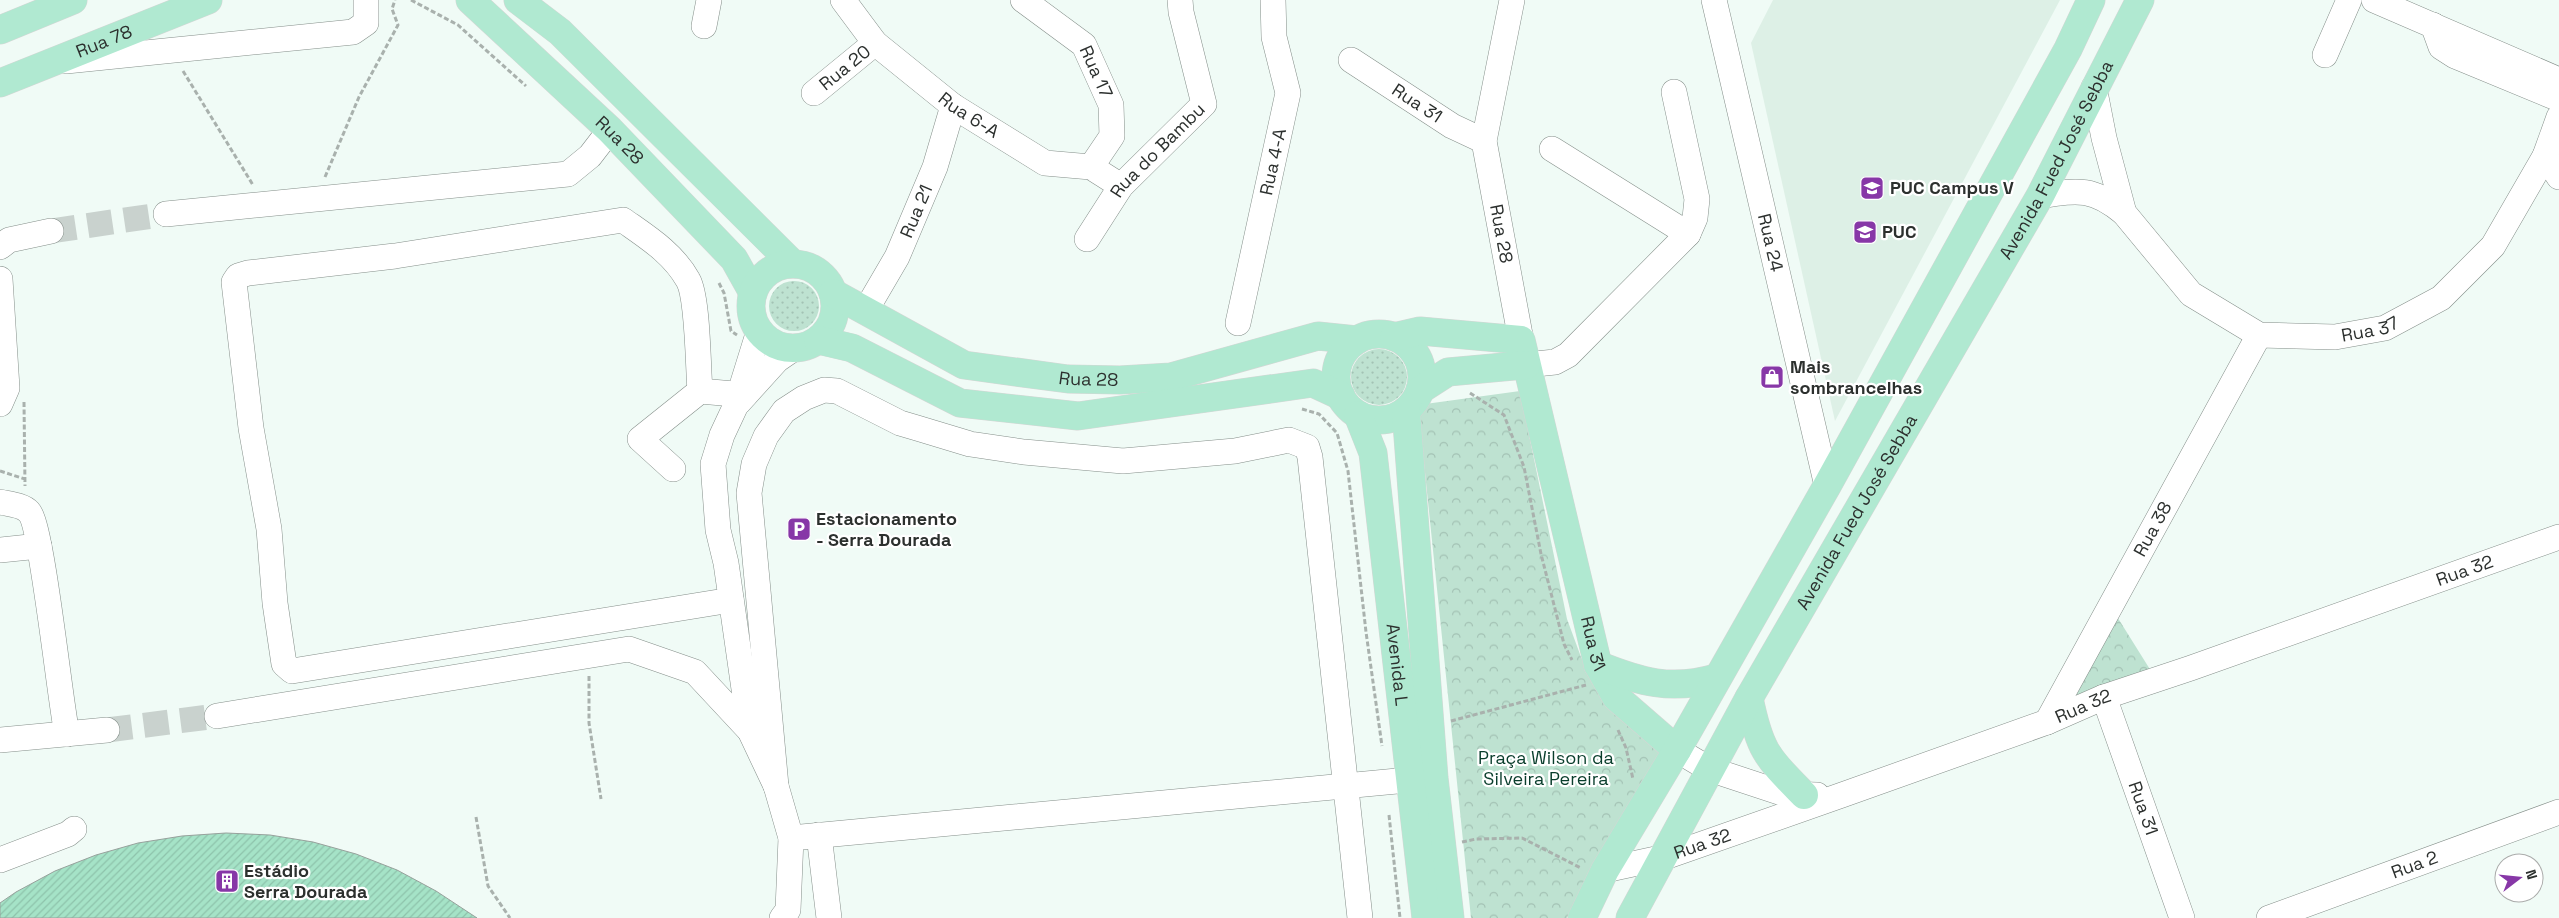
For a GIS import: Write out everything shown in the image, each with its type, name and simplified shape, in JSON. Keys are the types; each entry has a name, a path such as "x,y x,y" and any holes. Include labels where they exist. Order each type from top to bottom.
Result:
{"main road":[{"path":"0,30 73,0"},
{"name":"Rua 78","path":"0,83 208,0"},
{"name":"Rua 28","path":"470,0 610,130 734,259 753,294"},
{"name":"Rua 28","path":"518,0 560,32 793,264"},
{"path":"1582,918 1603,875 1677,750 1716,678 1827,486 2068,49 2091,0"},
{"name":"Avenida Fued José Sebba","path":"1630,918 1749,698 2040,196 2094,86 2140,0"},
{"path":"793,264 806,266 818,272 827,281 833,293 835,306 833,319 827,331 806,345 774,344 759,331 753,320 751,307 753,294 759,282 768,272 780,266 793,264"},
{"name":"Rua 28","path":"833,293 964,366 1068,379 1120,380 1171,376 1318,336 1357,340"},
{"path":"1394,337 1420,331 1523,352"},
{"path":"1413,400 1422,377 1420,364 1414,353 1405,344 1394,337 1382,334 1357,340 1347,348 1340,359 1337,384 1349,405 1370,419 1383,420 1395,417 1448,372 1523,352"},
{"name":"Rua 28","path":"806,345 852,348 960,403 1078,416 1313,383 1349,405"},
{"name":"Rua 31","path":"1523,352 1537,399 1588,676 1616,697 1677,750"},
{"name":"Avenida L","path":"1413,400 1430,724 1422,779"},
{"name":"Avenida L","path":"1349,405 1373,453 1422,779 1430,847 1450,918"},
{"path":"1588,676 1671,685 1695,684 1716,678"},
{"path":"1749,698 1756,735 1765,754 1804,795"},
{"name":"Avenida L","path":"1426,918 1430,847"}],"street":[{"path":"51,63 353,32 366,23 366,0"},
{"path":"704,26 709,0"},
{"name":"Rua 6-A","path":"843,0 875,43 953,106 1014,146 1045,163 1091,167 1121,186"},
{"name":"Rua 17","path":"1023,0 1084,45 1110,105 1112,136 1091,167"},
{"name":"Rua do Bambu","path":"1088,239 1121,186 1204,104 1181,12 1180,0"},
{"name":"Rua 4-A","path":"1238,323 1288,93 1274,38 1273,0"},
{"name":"Rua 28","path":"1512,0 1484,141 1523,352"},
{"name":"Rua 24","path":"1714,0 1827,486"},
{"path":"2325,56 2349,0"},
{"path":"2374,0 2559,80"},
{"path":"2433,26 2442,47 2455,56 2559,99"},
{"name":"Rua 20","path":"814,93 875,43"},
{"name":"Rua 31","path":"1352,60 1452,126 1484,141"},
{"name":"Rua 37","path":"2094,86 2104,138 2124,213"},
{"path":"1523,352 1554,362 1568,355 1688,234 1695,218 1697,199 1674,92"},
{"name":"Rua 21","path":"866,310 901,248 935,167 953,106"},
{"name":"Rua 37","path":"2040,196 2083,192 2105,198 2124,213 2191,294 2258,335 2334,337 2385,328 2442,298 2493,246 2545,156 2559,117"},
{"path":"166,214 568,174 590,156 610,130"},
{"path":"1552,149 1688,234"},
{"path":"2545,156 2559,177"},
{"path":"700,391 695,318 689,281 668,252 623,220 395,256 248,272 238,276 234,282 255,454 269,529 275,603 284,664 292,671 731,600"},
{"path":"0,247 9,240 51,231"},
{"path":"0,279 7,388 0,404"},
{"path":"759,331 740,398 722,435 713,464 718,530 731,600 750,731 776,786"},
{"name":"Rua 38","path":"2047,722 2258,335"},
{"path":"740,398 776,360 806,345"},
{"path":"782,918 788,910 790,838 776,786 749,493 754,464 766,436 784,411 804,398 824,390 837,391 900,423 970,444 1024,452 1124,461 1235,451 1289,440 1307,447 1310,457 1360,918"},
{"path":"673,469 640,439 700,391 740,398"},
{"path":"0,502 29,512 39,546 66,734"},
{"path":"718,530 751,519"},
{"name":"Rua 32","path":"1603,875 1842,795 2047,722 2104,697 2200,665 2559,537"},
{"path":"0,550 39,546"},
{"path":"217,716 629,649 695,672 750,731"},
{"name":"Rua 31","path":"2104,697 2182,918"},
{"path":"0,740 107,730"},
{"name":"Rua 31","path":"1677,750 1709,769 1785,794 1842,795"},
{"path":"790,838 1422,779"},
{"name":"Rua 2","path":"2269,918 2559,812"},
{"path":"0,860 68,834 74,829"},
{"path":"819,835 829,918"}],"path":[{"path":"316,199 359,97 398,25 392,8 395,0"},
{"path":"171,51 264,204"},
{"path":"1430,724 1447,722 1588,676 1564,644 1541,554 1524,467 1504,415 1468,392"},
{"path":"0,471 25,480"},
{"path":"590,655 589,723 601,800"},
{"path":"1616,728 1626,748 1633,784"},
{"path":"476,817 488,886 510,918"},
{"path":"1393,856 1476,839 1522,838 1603,875"}],"shaded area":[{"name":"PUC","path":"1773,0 2060,0 1835,421 1751,43"}],"green space":[{"path":"794,281 812,288 819,306 812,324 794,331 776,324 769,306 776,288"},
{"path":"1379,349 1390,351 1399,357 1405,366 1407,377 1405,388 1399,397 1390,403 1379,405 1368,403 1359,397 1353,388 1351,377 1353,366 1359,357 1368,351"},
{"name":"Praça Wilson da Silveira Pereira","path":"1520,391 1567,619 1581,657 1609,702 1663,752 1629,807 1567,918 1471,918 1418,405"},
{"path":"2116,615 2151,671 2071,699"}],"building":[{"name":"Estádio Serra Dourada","path":"226,833 270,835 313,842 356,854 397,870 436,891 477,918 0,918 0,903 16,892 55,871 96,855 138,843 182,836"}],"tunnel":[{"path":"51,231 166,214"},
{"path":"107,730 217,716"}],"place":[{"name":"PUC Campus V","path":"1872,188"},
{"name":"PUC","path":"1865,232"},
{"name":"Mais sombrancelhas","path":"1772,377"},
{"name":"Estacionamento - Serra Dourada","path":"799,529"},
{"name":"Estádio Serra Dourada","path":"227,881"}]}
